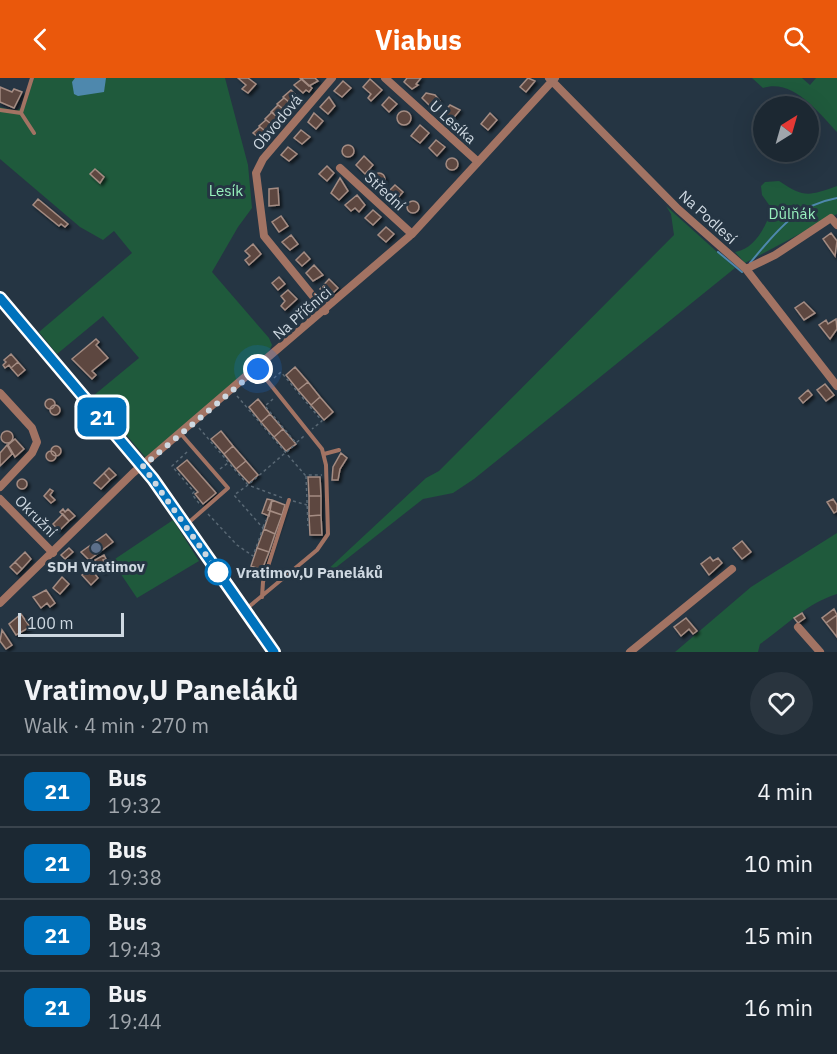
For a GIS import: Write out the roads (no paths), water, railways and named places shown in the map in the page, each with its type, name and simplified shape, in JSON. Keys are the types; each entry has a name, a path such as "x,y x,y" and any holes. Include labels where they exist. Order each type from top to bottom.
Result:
{"main road":[{"path":"0,298 143,466 274,652"}],"street":[{"name":"Obvodová","path":"325,311 264,236 256,174 263,159 332,78"},
{"name":"U Lesíka","path":"385,78 477,161"},
{"name":"Na Příčnici","path":"0,603 143,466 412,234 552,79"},
{"name":"Na Podlesí","path":"552,79 678,209 746,269 837,386"},
{"name":"Střední","path":"340,168 412,234"},
{"path":"746,269 834,222"},
{"name":"Okružní","path":"0,393 32,428 37,442 32,453 0,487"},
{"name":"Okružní","path":"0,499 53,553"},
{"path":"630,652 732,569"},
{"path":"798,627 820,652"}],"lane":[{"path":"21,113 32,78"},
{"path":"0,110 21,113 34,133"},
{"path":"245,610 318,550 328,534 324,454 258,369"},
{"path":"181,434 228,488 186,524"},
{"path":"324,454 339,450"},
{"path":"262,597 263,582 289,500"}],"water":[{"path":"75,78 106,78 104,92 78,96 74,94 72,82"}],"waterway":[{"path":"750,263 778,231 797,214 809,207 837,198"},
{"path":"718,252 742,272"}],"place":[{"name":"SDH Vratimov","path":"96,548"},
{"name":"Vratimov,U Paneláků","path":"218,572"}],"park label":[{"name":"Lesík","path":"226,190"},
{"name":"Důlňák","path":"792,213"}]}
